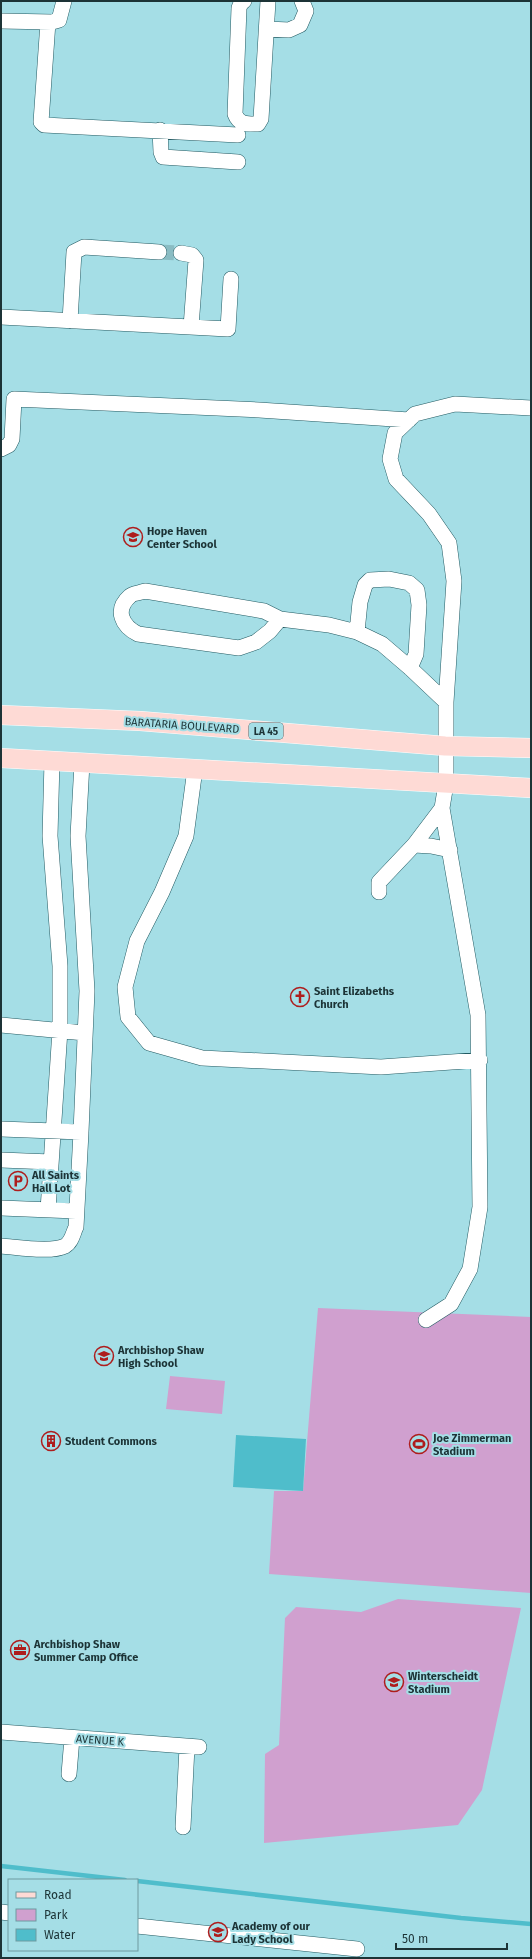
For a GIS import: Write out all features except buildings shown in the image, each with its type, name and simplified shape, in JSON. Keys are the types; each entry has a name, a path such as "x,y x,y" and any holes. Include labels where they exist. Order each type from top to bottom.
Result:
{"main road":[{"name":"BARATARIA BOULEVARD","path":"1,715 140,721 445,746 531,748"},
{"path":"1,758 531,788"}],"street":[{"path":"1,21 48,22 59,20 64,1"},
{"path":"244,1 241,3 240,8 234,114 237,121 242,124 258,124 261,119 268,1"},
{"path":"267,29 289,30 300,24 306,11 302,1"},
{"path":"48,22 41,122 44,125 238,135"},
{"path":"160,130 163,157 238,162"},
{"path":"70,321 74,252 84,247 159,252"},
{"path":"181,253 192,255 196,260 191,327"},
{"path":"1,317 228,329 231,279"},
{"path":"1,449 9,444 12,439 14,399 259,410 410,420"},
{"path":"426,1320 451,1304 470,1269 480,1207 480,1060 478,1015 442,808 446,784 446,702 454,581 449,543 429,514 396,479 390,459 395,433 416,414 455,404 531,408"},
{"path":"357,632 360,602 365,585 370,580 389,579 409,582 417,590 420,605 416,654 410,668"},
{"path":"280,619 270,631 256,642 239,648 138,634 129,629 120,614 122,606 131,595 145,591 264,611 280,619 329,625 357,632 382,644 446,702"},
{"path":"48,1210 60,1030 60,966 50,836 52,761"},
{"path":"1,1246 49,1248 65,1246 72,1239 76,1227 87,991 78,836 82,763"},
{"path":"195,769 186,836 162,892 137,941 125,987 128,1017 149,1043 202,1058 381,1067 480,1060"},
{"path":"380,892 379,882 414,845 442,808"},
{"path":"414,845 432,846 450,850"},
{"path":"1,1025 85,1033"},
{"path":"1,1129 80,1132"},
{"path":"1,1160 51,1162"},
{"path":"1,1208 76,1211"},
{"name":"AVENUE K","path":"1,1732 193,1747 183,1827"},
{"path":"69,1774 72,1738"},
{"path":"138,1926 357,1949"}],"green space":[{"name":"Joe Zimmerman Stadium","path":"318,1308 531,1317 531,1593 269,1574 274,1491 303,1491"},
{"path":"170,1376 225,1381 222,1414 166,1409"},
{"name":"Winterscheidt Stadium","path":"398,1599 521,1608 482,1790 458,1825 264,1843 265,1754 279,1745 285,1618 296,1607 361,1612"}],"water":[{"path":"236,1435 306,1439 303,1491 233,1487"}],"waterway":[{"path":"1,1866 116,1879"},
{"path":"138,1881 461,1918 531,1924"}],"tunnel":[{"path":"159,252 181,253"}],"place":[{"name":"Hope Haven Center School","path":"133,537"},
{"name":"Saint Elizabeths Church","path":"300,997"},
{"name":"All Saints Hall Lot","path":"18,1181"},
{"name":"Archbishop Shaw High School","path":"104,1356"},
{"name":"Student Commons","path":"51,1441"},
{"name":"Joe Zimmerman Stadium","path":"419,1444"},
{"name":"Archbishop Shaw Summer Camp Office","path":"20,1650"},
{"name":"Winterscheidt Stadium","path":"394,1682"},
{"name":"Academy of our Lady School","path":"218,1932"}]}
